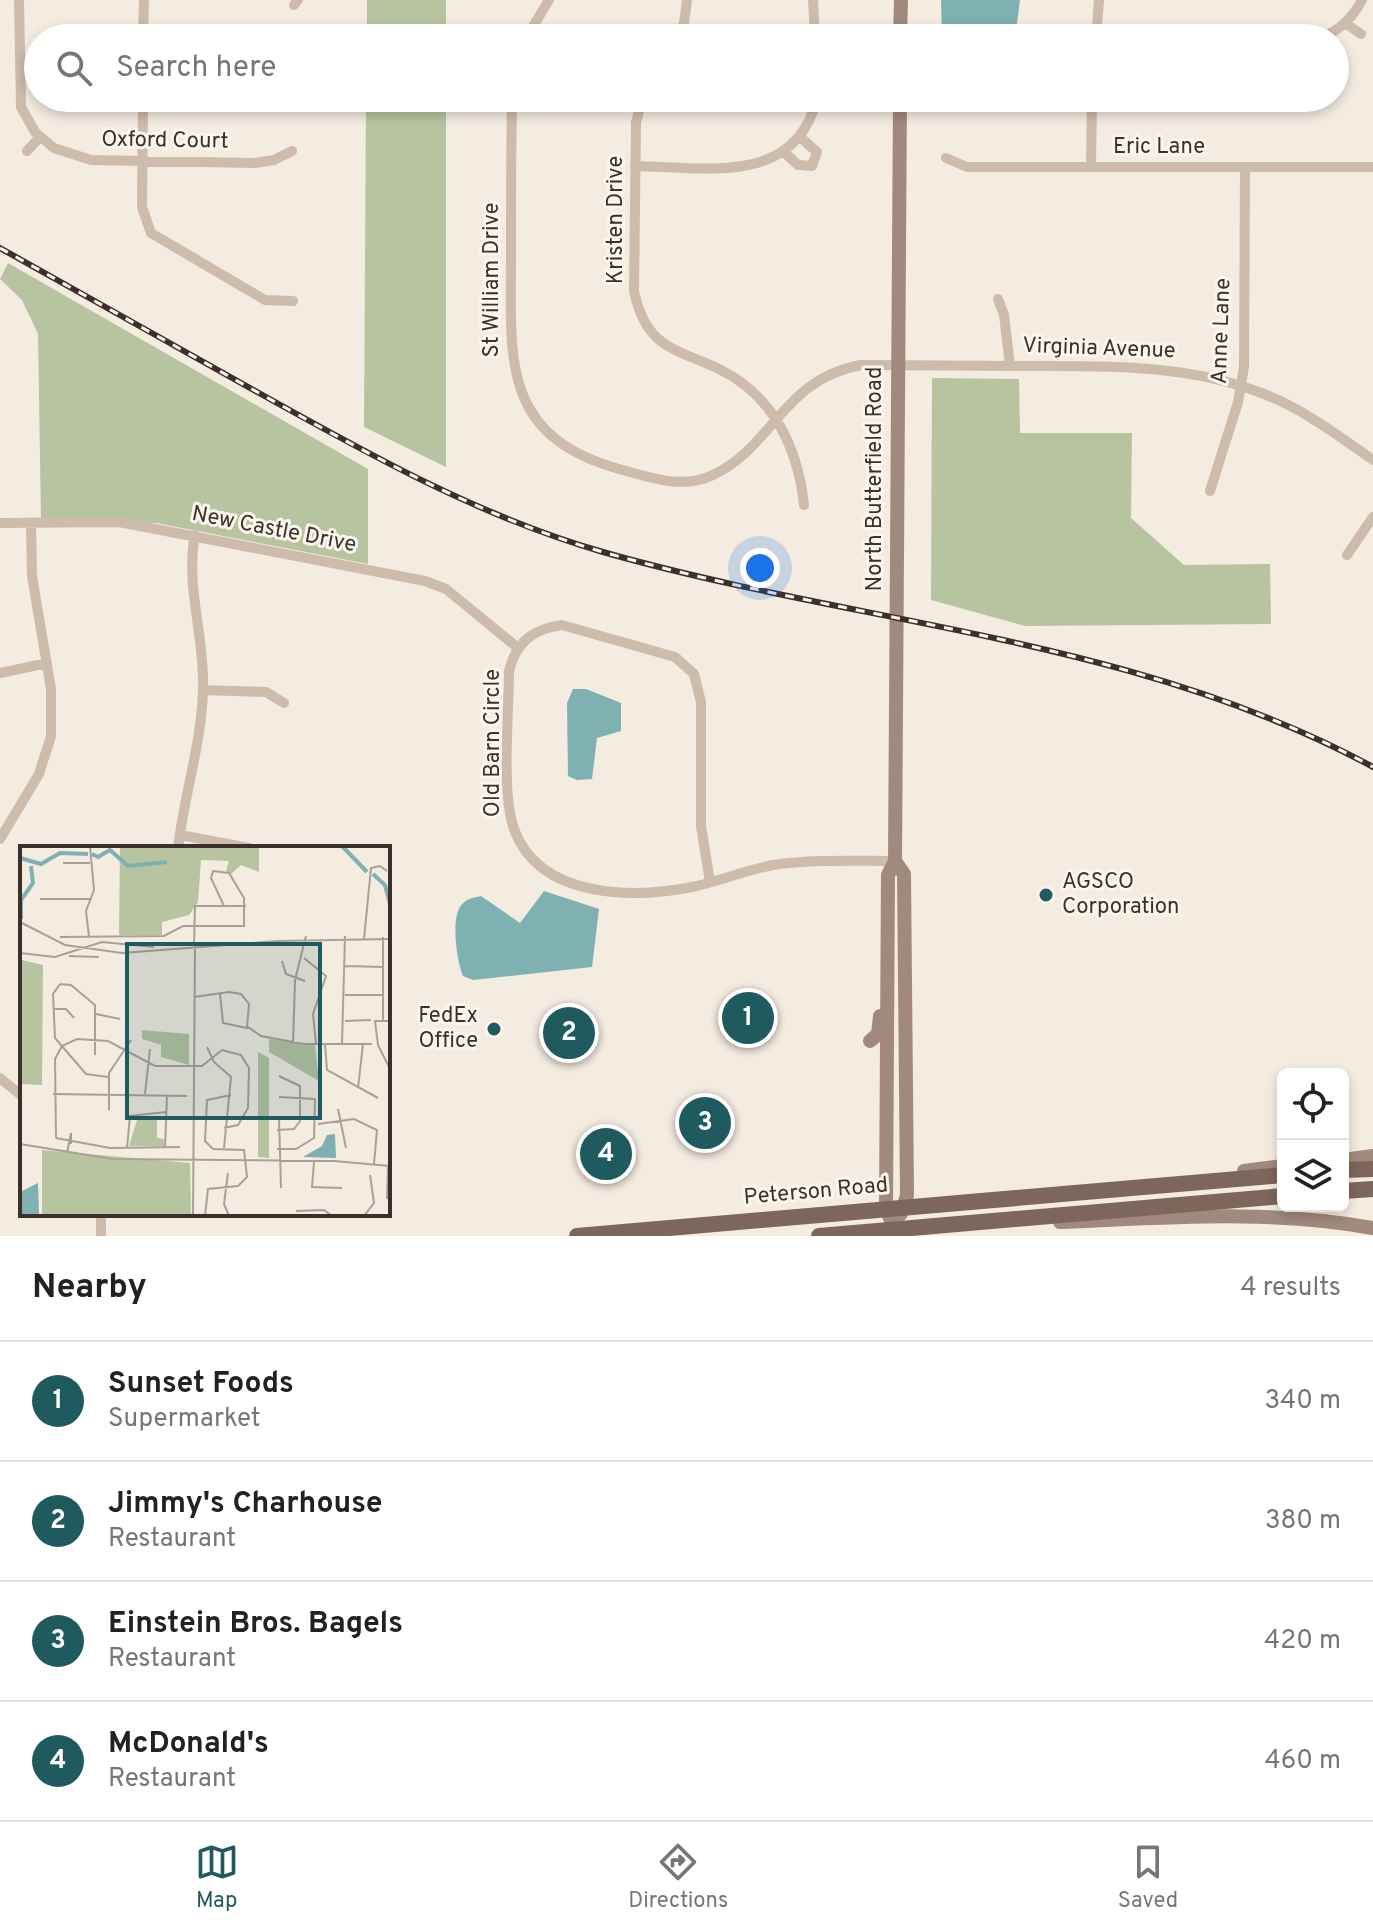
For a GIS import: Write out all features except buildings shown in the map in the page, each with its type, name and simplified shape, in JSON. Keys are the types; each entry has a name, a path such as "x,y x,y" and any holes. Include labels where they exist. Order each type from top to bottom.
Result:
{"main road":[{"path":"900,24 901,0"},
{"name":"North Butterfield Road","path":"895,1233 886,1208 888,875 895,861 900,112"},
{"name":"North Butterfield Road","path":"895,861 904,874 907,1195 895,1233"},
{"path":"870,1041 878,1034 883,949 888,937"},
{"path":"887,1049 906,1020"},
{"path":"1349,1159 1373,1156"},
{"name":"Peterson Road","path":"1060,1194 1277,1167"},
{"path":"1349,1170 1373,1169"},
{"name":"Peterson Road","path":"577,1236 1277,1176"},
{"path":"1349,1191 1373,1189"},
{"name":"Peterson Road","path":"819,1236 895,1233 1277,1197"},
{"name":"Peterson Road","path":"980,1223 1219,1216 1317,1219 1373,1228"}],"street":[{"path":"19,0 21,107 24,112"},
{"path":"143,24 144,0"},
{"path":"534,24 549,0"},
{"path":"684,24 687,0"},
{"path":"813,0 814,24"},
{"path":"1097,24 1099,0"},
{"path":"1345,23 1362,0"},
{"path":"1349,26 1361,34"},
{"path":"24,112 40,137 27,151"},
{"path":"143,112 143,215 155,237 265,300 293,301"},
{"name":"St William Drive","path":"512,112 511,353 519,388 536,418 564,446 583,457 675,483 698,481 730,466 797,394 842,369 898,365"},
{"name":"Kristen Drive","path":"639,112 636,122 634,291 643,319 663,346 736,379 758,397 775,418 795,454 804,505"},
{"path":"635,166 736,167 763,163 784,152 800,137 811,112"},
{"path":"1091,167 1092,112"},
{"name":"Oxford Court","path":"40,137 60,152 82,159 255,163 274,160 292,151"},
{"path":"784,152 798,165 812,166 817,152 800,137"},
{"name":"Eric Lane","path":"946,158 967,167 1373,167"},
{"name":"Anne Lane","path":"1210,491 1242,386 1245,167"},
{"path":"998,299 1004,315 1010,366"},
{"name":"Virginia Avenue","path":"898,365 1144,366 1196,373 1242,386 1290,407 1373,460"},
{"path":"1347,555 1373,517"},
{"name":"New Castle Drive","path":"0,523 119,522 425,581 446,589 518,648"},
{"path":"0,839 39,774 48,748 52,715 47,663 32,576 31,523"},
{"path":"178,846 203,690 201,637 191,571 195,535"},
{"name":"Old Barn Circle","path":"710,882 701,826 701,702 694,674 675,657 562,625 536,632 518,648 509,671 509,809 524,850 551,873 581,887 653,892 710,882 771,866 802,862 895,861"},
{"path":"0,673 47,663"},
{"path":"203,690 266,692 284,703"},
{"path":"180,835 238,846"},
{"path":"0,1078 20,1094"}],"green space":[{"path":"367,0 446,0 446,24 367,24"},
{"path":"366,112 446,112 446,467 364,427"},
{"path":"8,263 368,469 368,564 156,523 41,518 38,334 22,300 0,279"},
{"path":"932,378 1019,379 1020,433 1132,433 1131,518 1184,565 1270,564 1271,624 1025,626 931,600"}],"water":[{"path":"941,0 1020,0 1017,24 942,24"},
{"path":"573,689 586,689 621,703 621,731 597,738 592,779 577,780 568,776 567,703"},
{"path":"544,891 599,909 592,967 473,980 463,976 455,931 457,913 462,904 481,896 520,923"}],"railway":[{"path":"0,248 342,439 427,483 513,521 603,552 700,577 1092,661 1188,689 1282,723 1373,767"}],"place":[{"name":"AGSCO Corporation","path":"1046,895"},
{"name":"Sunset Foods","path":"748,1018"},
{"name":"FedEx Office","path":"494,1029"},
{"name":"Jimmy's Charhouse","path":"569,1033"},
{"name":"Einstein Bros. Bagels","path":"705,1123"},
{"name":"McDonald's","path":"606,1154"}]}
